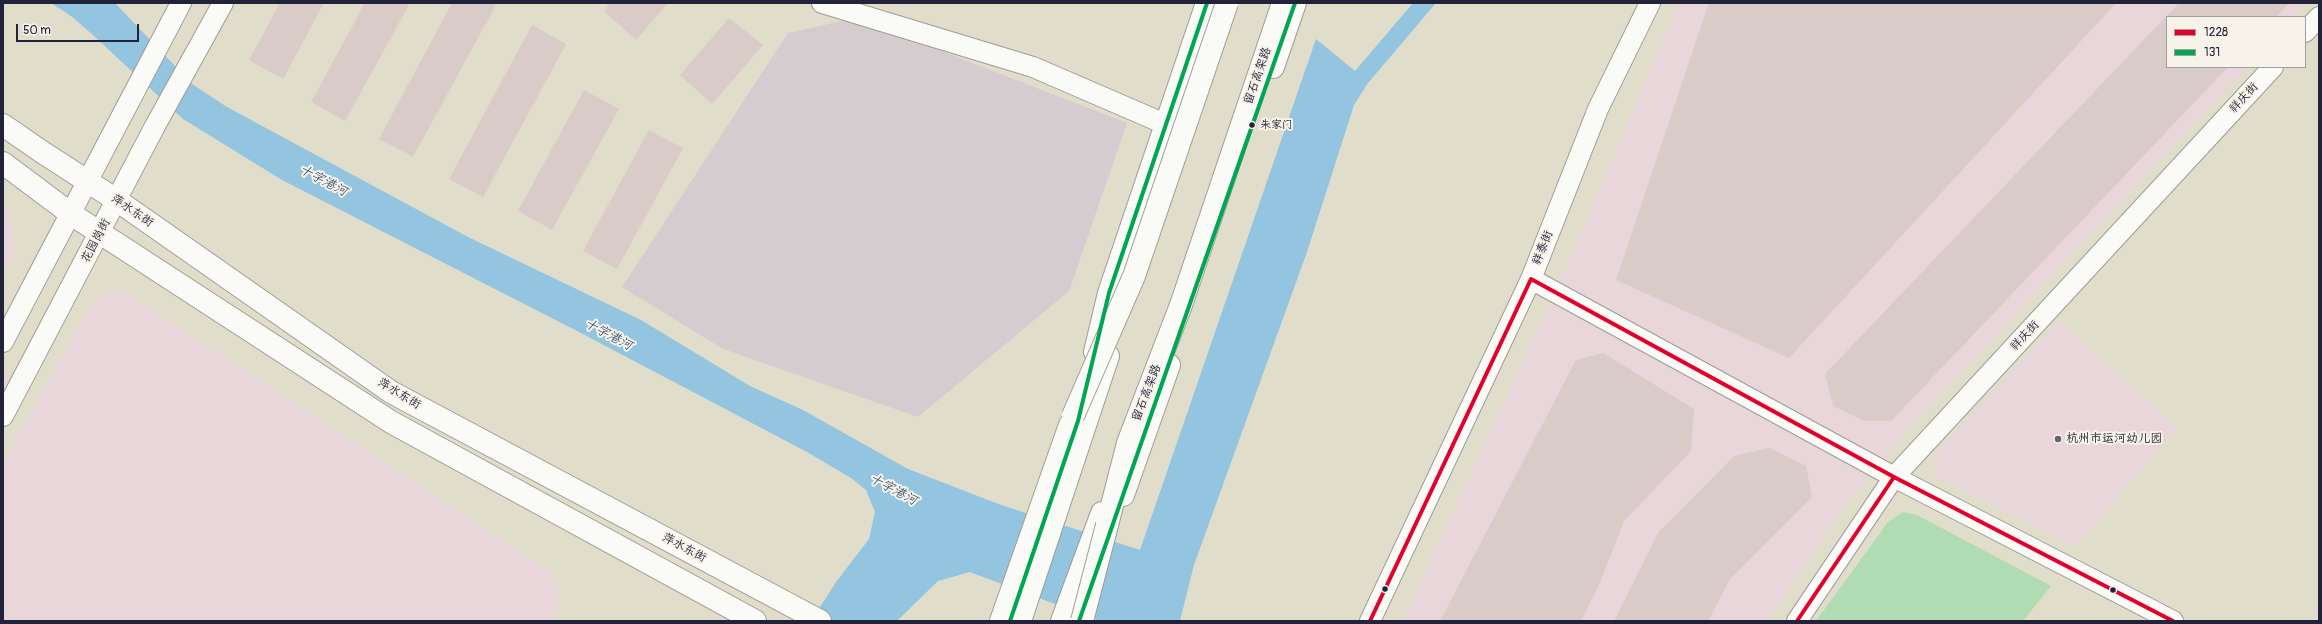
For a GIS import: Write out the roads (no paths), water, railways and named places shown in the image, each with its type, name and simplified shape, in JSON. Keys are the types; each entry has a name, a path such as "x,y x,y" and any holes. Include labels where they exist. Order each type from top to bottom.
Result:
{"main road":[{"path":"1016,615 1078,421 1109,293 1207,3"},
{"path":"1016,615 1227,3"},
{"name":"留石高架路","path":"1062,621 1181,305 1283,3"},
{"path":"1080,621 1295,3"},
{"name":"萍水东街","path":"3,125 118,201 392,392 820,621"},
{"path":"3,163 71,214 391,422 755,621"},
{"path":"1001,621 1073,416 1134,276"},
{"name":"留石高架路","path":"1080,621 1128,444"}],"street":[{"path":"3,342 88,181 124,107 180,3"},
{"name":"花园岗街","path":"3,416 118,201 155,126 223,3"},
{"path":"822,3 1033,67 1165,124"},
{"name":"祥泰街","path":"1370,621 1531,279 1598,109 1650,3"},
{"path":"2306,31 2319,17"},
{"name":"祥庆街","path":"1797,621 1894,477 2272,68"},
{"path":"1531,279 1894,477 2173,621"}],"water":[{"name":"十字港河","path":"51,3 115,3 192,84 227,107 468,237 641,320 750,386 803,410 908,469 1001,505 1140,550 1316,39 1355,71 1413,3 1436,3 1368,83 1354,105 1307,252 1194,565 1180,621 1100,621 970,572 938,581 897,621 811,621 836,582 869,539 875,512 866,490 851,478 807,452 577,331 282,180 183,119 94,36 71,16"}],"place":[{"name":"朱家门","path":"1252,125"},
{"name":"杭州市运河幼儿园","path":"2058,439"}]}
